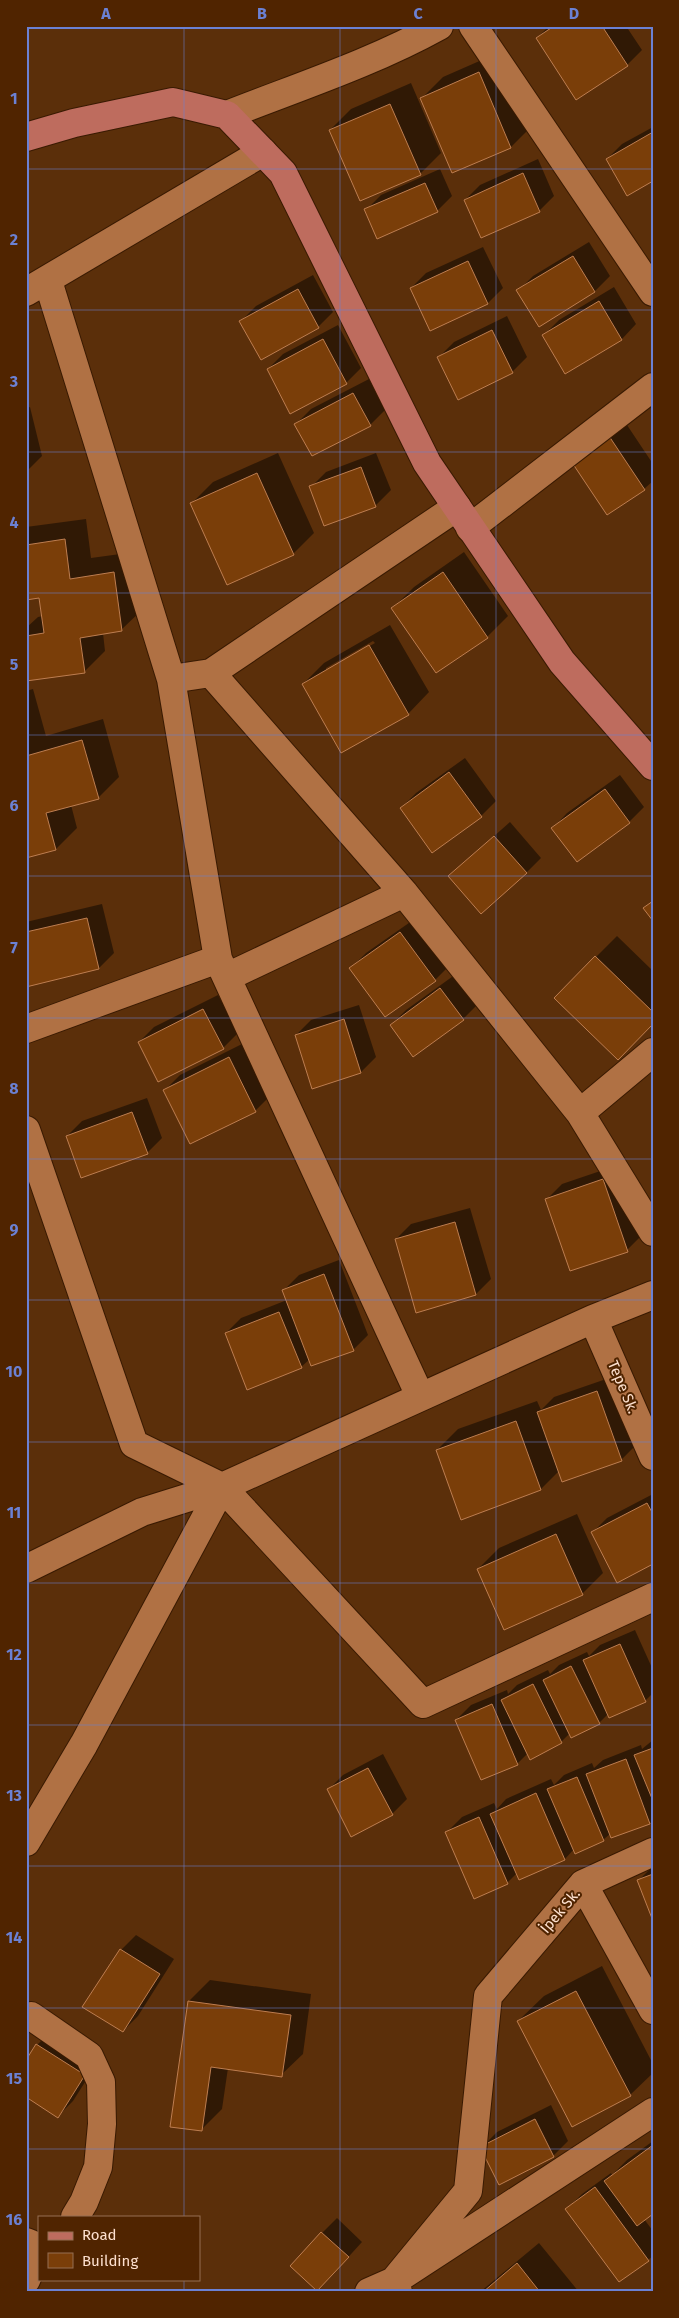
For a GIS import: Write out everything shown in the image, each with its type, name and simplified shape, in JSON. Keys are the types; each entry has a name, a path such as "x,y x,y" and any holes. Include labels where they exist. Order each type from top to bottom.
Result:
{"street":[{"path":"227,115 365,61 414,40 439,26"},
{"path":"473,26 653,292"},
{"path":"26,138 74,123 172,102 227,115 283,173 427,463 562,662 648,753"},
{"path":"263,152 37,287 171,679 222,968 420,1396"},
{"path":"171,679 211,674 464,518 653,386"},
{"path":"211,674 404,893 580,1113 653,1232"},
{"path":"26,1029 222,968 404,893"},
{"path":"580,1113 653,1052"},
{"path":"26,1130 134,1444 222,1487 423,1704 653,1597"},
{"path":"26,1569 142,1512 222,1487 420,1396 593,1319 653,1295"},
{"name":"Tepe Sk.","path":"593,1319 653,1456"},
{"path":"26,1842 84,1744 222,1487"},
{"name":"İpek Sk.","path":"396,2286 468,2191 488,1996 584,1884 653,1852"},
{"path":"584,1884 653,2010"},
{"path":"31,2016 89,2056 101,2082 102,2124 98,2166 84,2202 75,2216"},
{"path":"369,2292 396,2286 653,2112"}],"building":[{"path":"554,26 602,26 628,66 576,100 536,38"},
{"path":"479,72 511,148 452,173 420,98"},
{"path":"390,104 421,175 360,201 329,130"},
{"path":"653,132 653,181 627,196 606,159"},
{"path":"523,173 540,212 481,238 464,200"},
{"path":"425,183 438,212 377,239 364,209"},
{"path":"573,256 595,292 539,327 516,290"},
{"path":"468,261 488,304 430,331 410,288"},
{"path":"298,289 319,328 261,360 239,321"},
{"path":"599,301 622,340 565,374 542,335"},
{"path":"492,330 513,373 458,400 437,357"},
{"path":"323,339 347,384 290,414 267,369"},
{"path":"353,393 371,426 312,456 294,424"},
{"path":"609,436 645,490 607,515 571,461"},
{"path":"361,467 376,507 324,526 309,486"},
{"path":"257,473 294,555 227,585 190,503"},
{"path":"65,539 70,579 114,572 122,631 80,638 85,673 26,681 26,636 44,633 39,598 26,600 26,545"},
{"path":"443,572 488,638 436,673 391,608"},
{"path":"369,645 409,715 341,753 302,684"},
{"path":"82,740 99,799 46,813 56,850 26,858 26,756"},
{"path":"449,772 482,817 432,853 400,808"},
{"path":"605,789 630,823 577,862 551,828"},
{"path":"494,836 527,873 481,914 448,876"},
{"path":"653,901 653,921 643,908"},
{"path":"87,918 99,969 26,987 26,932"},
{"path":"400,932 436,981 385,1017 349,968"},
{"path":"595,956 653,1012 653,1024 618,1060 554,998"},
{"path":"440,988 464,1020 413,1057 390,1025"},
{"path":"203,1009 224,1049 158,1082 138,1042"},
{"path":"344,1019 361,1073 312,1089 295,1035"},
{"path":"229,1057 256,1112 190,1144 163,1090"},
{"path":"132,1112 148,1154 81,1178 66,1136"},
{"path":"603,1179 628,1252 570,1271 545,1199"},
{"path":"455,1222 476,1295 416,1313 395,1239"},
{"path":"324,1274 354,1351 311,1366 282,1290"},
{"path":"279,1312 302,1368 247,1390 225,1333"},
{"path":"597,1391 622,1461 562,1482 537,1412"},
{"path":"516,1421 541,1490 461,1520 436,1450"},
{"path":"647,1503 653,1514 653,1564 617,1583 591,1532"},
{"path":"556,1534 583,1595 504,1630 477,1569"},
{"path":"620,1644 646,1702 609,1718 583,1660"},
{"path":"571,1666 600,1724 571,1738 543,1680"},
{"path":"533,1684 562,1743 530,1760 501,1700"},
{"path":"492,1704 518,1765 481,1780 455,1720"},
{"path":"653,1748 653,1801 634,1755"},
{"path":"626,1759 650,1824 611,1838 586,1774"},
{"path":"368,1768 393,1815 351,1837 327,1789"},
{"path":"577,1777 604,1841 575,1854 547,1789"},
{"path":"536,1793 565,1860 519,1880 490,1814"},
{"path":"479,1817 508,1884 474,1899 445,1832"},
{"path":"653,1874 653,1921 637,1880"},
{"path":"120,1949 160,1974 123,2032 82,2007"},
{"path":"576,1991 631,2096 572,2127 517,2021"},
{"path":"188,2001 291,2015 282,2077 211,2067 202,2131 170,2127"},
{"path":"36,2044 85,2075 58,2118 26,2097 26,2060"},
{"path":"535,2119 554,2157 499,2185 480,2147"},
{"path":"653,2145 653,2214 637,2226 604,2181"},
{"path":"595,2187 649,2261 619,2282 565,2209"},
{"path":"321,2232 349,2257 317,2291 290,2266"},
{"path":"517,2263 540,2292 483,2292"}]}
